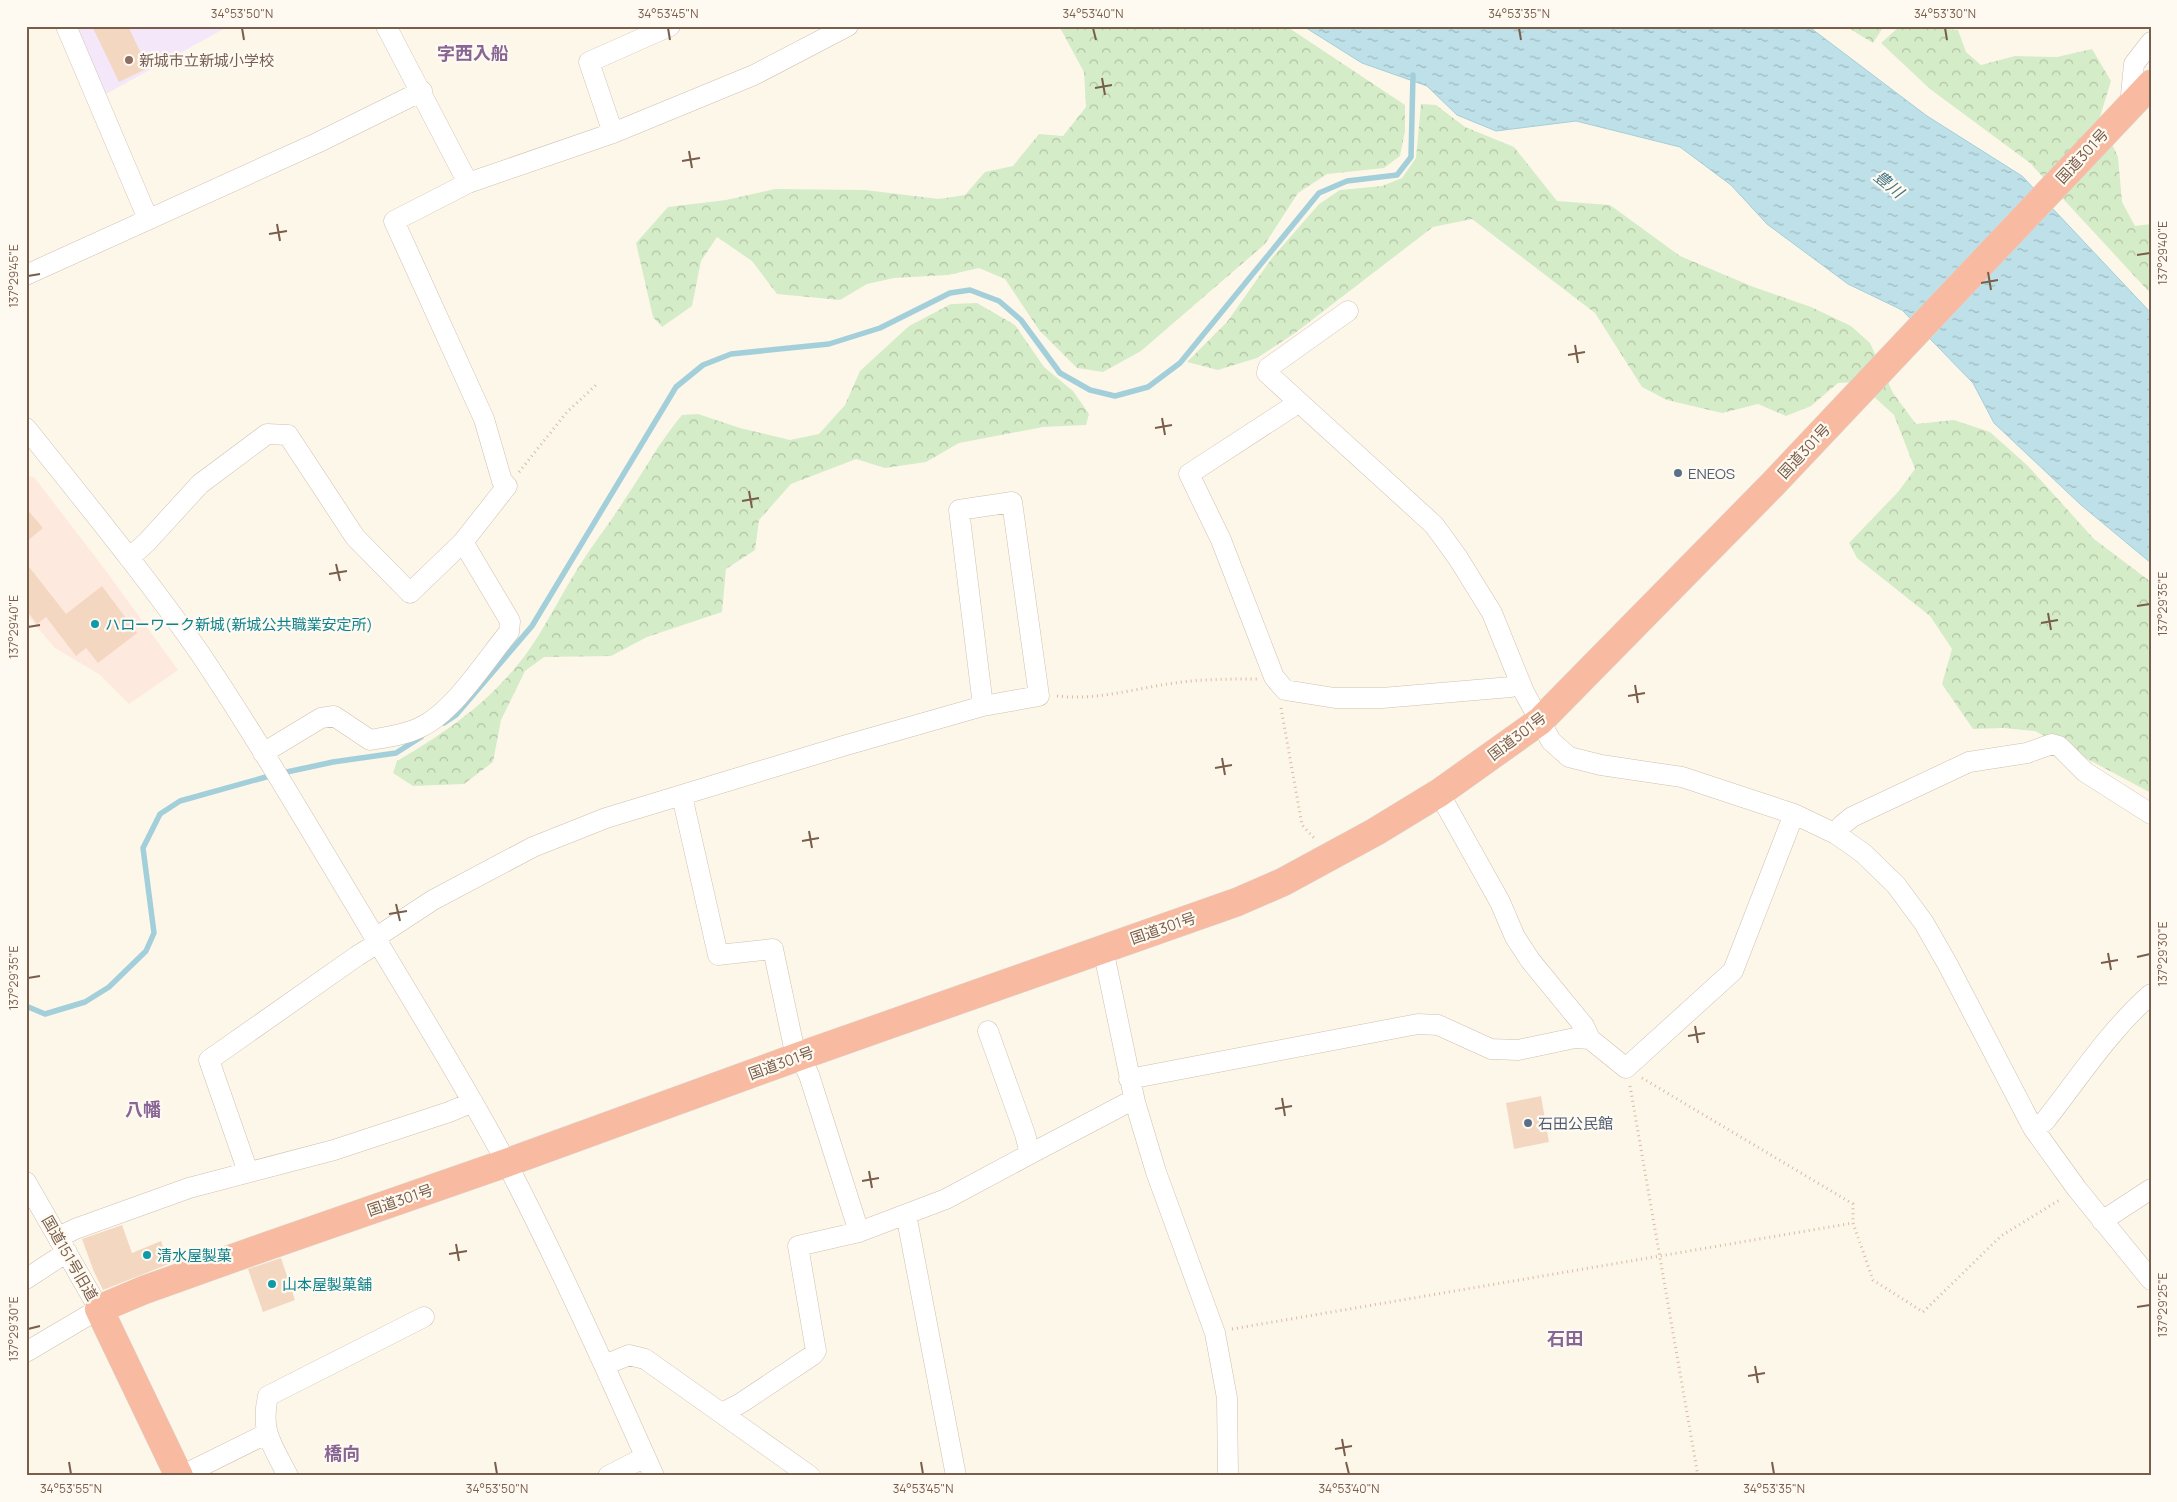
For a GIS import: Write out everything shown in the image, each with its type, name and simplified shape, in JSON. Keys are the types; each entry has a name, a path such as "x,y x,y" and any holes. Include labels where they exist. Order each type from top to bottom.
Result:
{"highway":[{"name":"国道301号","path":"99,1309 144,1290 1237,902 1283,882 1439,793 1540,721 1772,485 2140,104 2151,84"},
{"path":"99,1309 180,1476"}],"street":[{"path":"66,26 148,219"},
{"path":"386,26 422,91 468,183"},
{"path":"614,133 590,62 670,26"},
{"path":"129,558 147,542 200,484 267,434 288,435 356,537 410,593 463,542 507,486 502,481 484,419 394,221 468,183 614,133 754,74 848,26"},
{"path":"2140,104 2134,64 2151,42"},
{"path":"26,275 317,143 422,91"},
{"path":"1348,311 1268,368 1267,373 1434,525 1458,558 1492,613 1521,684 1551,741 1569,757 1601,765 1682,777 1794,814 1836,834 1863,853 1896,885 1924,923 2033,1128 2102,1221 2151,1280"},
{"path":"1298,403 1189,474 1221,540 1278,684 1286,690 1335,698 1402,696 1512,687 1521,684"},
{"path":"26,428 129,558 199,652 266,758 473,1102 557,1263 606,1366 654,1476"},
{"path":"248,1172 209,1060 433,900 533,847 606,818 682,796 760,770 983,706 1039,696 1012,502 959,510 983,706"},
{"path":"266,758 322,718 334,716 370,740 404,734 423,726 446,710 509,632 510,621 463,542"},
{"path":"1836,834 1841,826 1852,817 1969,762 2027,753 2052,744 2058,746 2085,772 2151,814"},
{"path":"1439,793 1530,960 1584,1026 1590,1040 1626,1068 1733,971 1794,814"},
{"path":"682,796 718,955 772,949 792,1043 809,1075 859,1232"},
{"path":"1103,949 1135,1102 1156,1172 1214,1333 1227,1398 1228,1476"},
{"path":"2033,1128 2045,1121 2104,1043 2151,994"},
{"path":"1129,1079 1418,1024 1438,1025 1491,1050 1518,1050 1575,1038 1590,1040"},
{"path":"988,1031 1025,1134 1030,1154"},
{"path":"26,1279 63,1244 75,1229 189,1188 334,1150 449,1112 473,1102"},
{"path":"722,1413 741,1403 813,1355 816,1351 798,1246 859,1232 946,1199 1125,1104 1135,1102"},
{"name":"国道151号旧道","path":"26,1182 99,1309"},
{"path":"2102,1221 2151,1189"},
{"path":"906,1214 956,1476"},
{"path":"26,1352 99,1309"},
{"path":"288,1476 266,1434 264,1414 268,1396 424,1317"},
{"path":"606,1366 629,1355 645,1359 810,1476"},
{"path":"180,1476 266,1434"},
{"path":"608,1476 645,1457"}],"path":[{"path":"507,486 567,412 596,385"},
{"path":"1039,696 1075,699 1175,683 1209,680 1257,679 1278,684 1282,718 1302,826 1331,856"},
{"path":"1626,1068 1853,1204 1853,1223 1873,1280 1922,1312 2001,1236 2077,1188"},
{"path":"1626,1068 1698,1476"},
{"path":"1214,1333 1853,1223"}],"shaded area":[{"name":"新城市立新城小学校","path":"74,26 229,26 106,94"},
{"path":"26,476 34,477 178,670 129,704 99,674 55,648 26,614"}],"green space":[{"path":"1059,26 1286,26 1405,105 1405,131 1400,156 1384,168 1327,174 1298,193 1265,244 1141,351 1103,372 1077,368 1039,330 1005,279 979,268 948,275 894,278 867,284 840,300 777,294 752,261 717,237 701,261 692,306 662,327 653,317 636,243 668,207 726,200 775,189 865,190 939,199 965,195 985,172 1013,166 1039,134 1063,136 1086,107 1084,72"},
{"path":"1845,26 1884,26 1873,43"},
{"path":"1900,26 1958,30 1966,52 1981,65 2015,56 2057,57 2092,49 2111,81 2100,117 2118,157 2122,202 2135,226 2151,224 2151,294 2030,163 1930,89 1881,43"},
{"path":"1421,104 1436,105 1465,127 1514,147 1557,201 1610,205 1680,256 1751,286 1811,307 1851,326 1870,343 1893,393 1916,424 1954,420 1990,432 2028,466 2094,539 2151,582 2151,793 2035,731 2003,728 1973,729 1942,684 1952,649 1930,616 1857,558 1849,543 1898,492 1915,469 1894,415 1858,382 1838,383 1811,406 1786,416 1758,404 1722,413 1667,400 1642,387 1595,313 1472,219 1433,227 1295,333 1257,358 1218,370 1187,362 1227,322 1272,258 1319,204 1340,190 1382,186 1402,178 1416,158"},
{"path":"977,303 1015,325 1044,367 1073,391 1089,414 1086,425 1043,427 959,443 926,462 885,468 856,459 791,484 759,520 755,550 726,569 722,612 647,637 611,656 544,657 525,671 501,720 493,762 464,784 413,786 393,773 397,761 442,733 470,712 496,689 519,663 538,636 585,557 659,446 682,415 698,414 740,428 790,440 819,434 845,405 860,371 909,326 951,304"}],"water":[{"name":"豊川","path":"1303,26 1808,26 1927,116 2022,176 2151,313 2151,563 2081,505 1994,423 1973,383 1902,310 1848,284 1767,224 1731,185 1680,147 1576,121 1496,131 1457,115 1427,86 1362,63"}],"building":[{"path":"92,26 128,26 148,68 119,82"},
{"path":"26,508 43,528 26,542"},
{"name":"ハローワーク新城(新城公共職業安定所)","path":"26,563 66,614 102,586 137,633 98,663 86,648 76,656 46,617 37,624 26,610"},
{"name":"石田公民館","path":"1541,1096 1549,1142 1514,1149 1506,1103"},
{"path":"122,1225 132,1253 161,1241 169,1264 103,1290 82,1239"},
{"name":"山本屋製菓舗","path":"281,1258 295,1300 263,1312 248,1269"}],"waterway":[{"path":"444,723 456,715 532,626 676,387 703,365 731,354 829,344 880,328 950,293 970,290 999,301 1021,320 1060,373 1090,390 1115,396 1148,387 1180,363 1319,193 1347,181 1397,175 1411,157 1413,75"},
{"path":"282,773 333,762 396,753 421,737"},
{"path":"26,1006 45,1014 85,1002 109,987 146,951 154,933 143,848 160,814 180,801 273,775"}],"place":[{"name":"新城市立新城小学校","path":"129,60"},
{"name":"ENEOS","path":"1678,473"},
{"name":"ハローワーク新城(新城公共職業安定所)","path":"95,624"},
{"name":"石田公民館","path":"1528,1123"},
{"name":"清水屋製菓","path":"147,1255"},
{"name":"山本屋製菓舗","path":"272,1284"}],"district":[{"name":"字西入船","path":"473,53"},
{"name":"八幡","path":"143,1109"},
{"name":"石田","path":"1565,1338"},
{"name":"橋向","path":"342,1453"}]}
